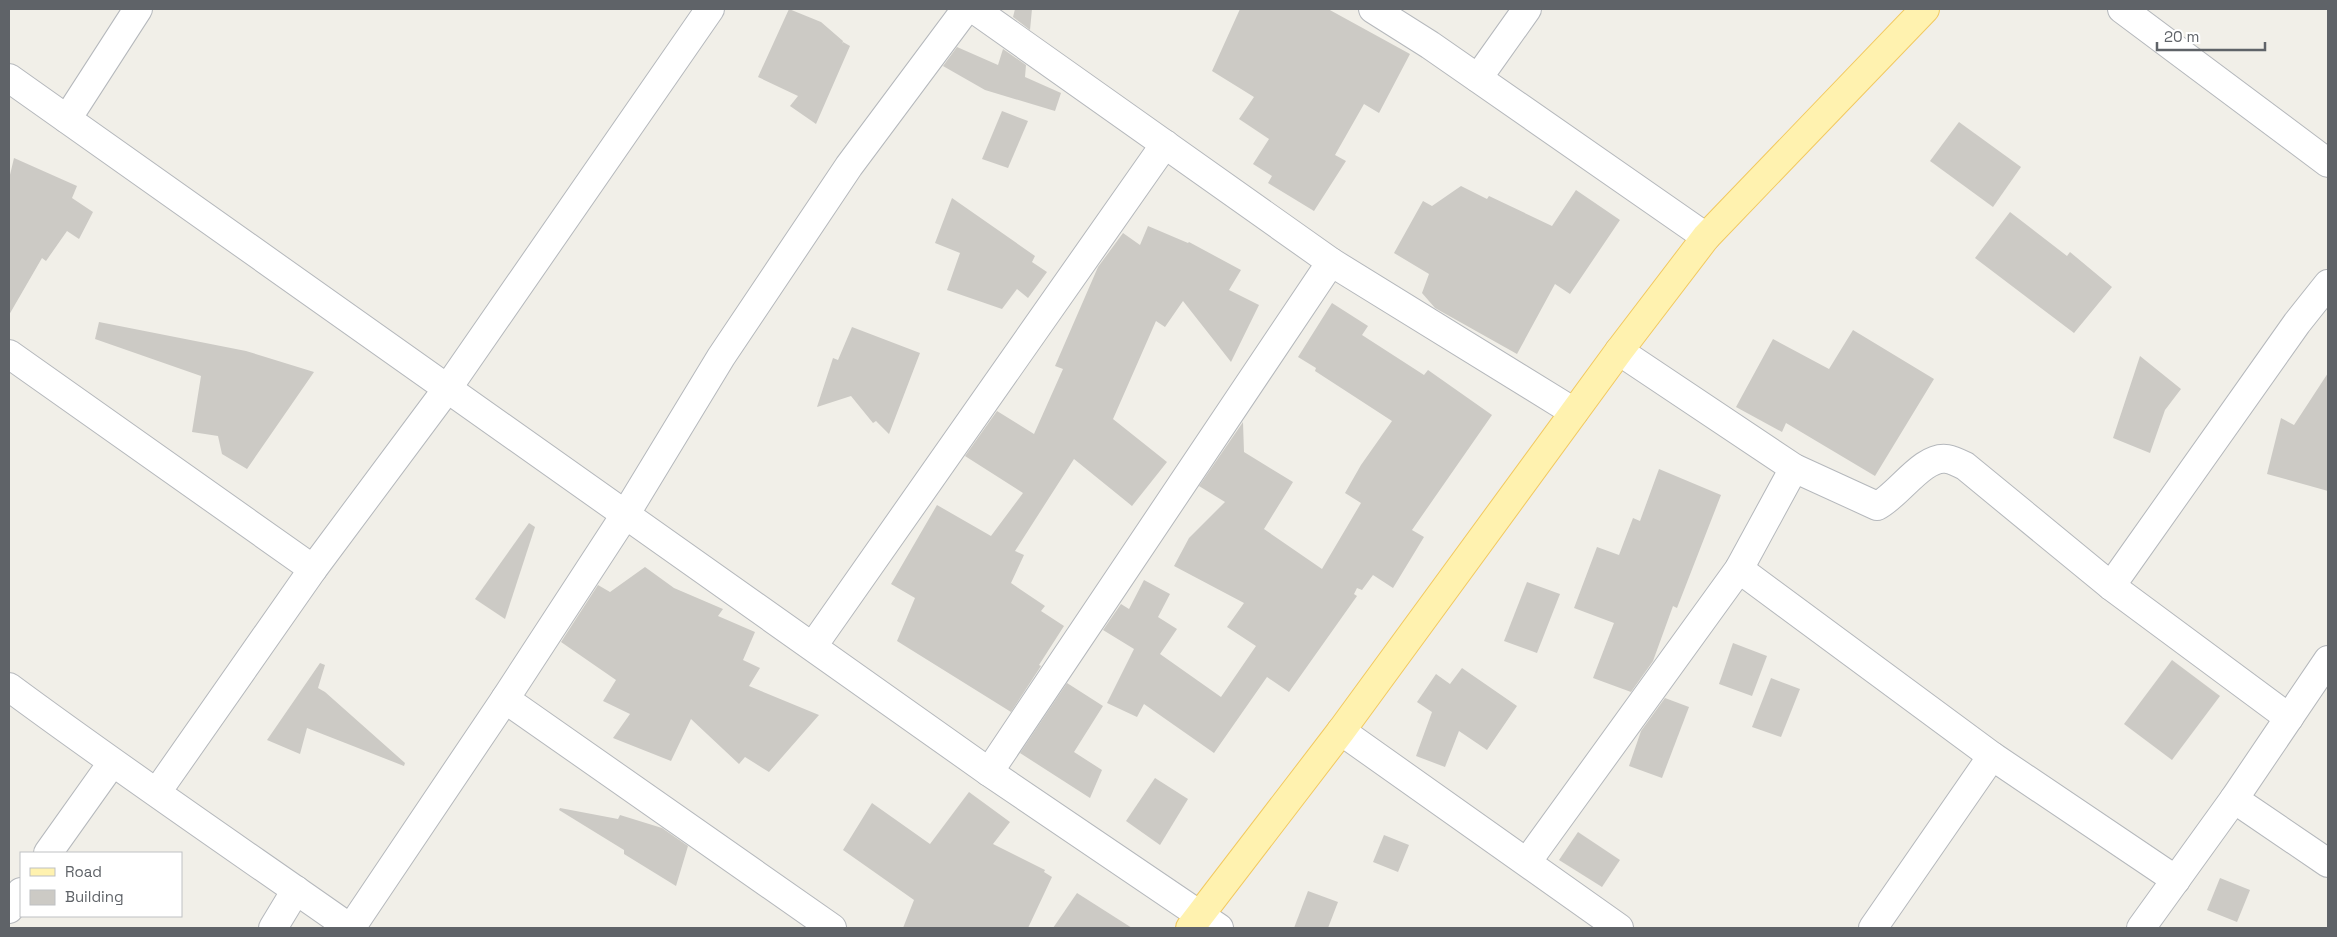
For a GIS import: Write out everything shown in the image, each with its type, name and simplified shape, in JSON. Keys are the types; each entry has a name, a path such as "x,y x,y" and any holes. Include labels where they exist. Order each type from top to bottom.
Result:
{"main road":[{"path":"1203,924 1574,412 1706,237 1925,9"}],"street":[{"path":"67,119 138,9"},
{"path":"157,792 313,569 447,389 710,9"},
{"path":"9,687 112,763 157,792 350,928 505,700 625,515 721,357 849,166 966,9"},
{"path":"974,9 1331,262 1574,412"},
{"path":"1373,9 1478,78 1706,237"},
{"path":"1478,78 1527,9"},
{"path":"2122,9 2328,163"},
{"path":"9,78 1203,924"},
{"path":"812,646 1165,144"},
{"path":"989,772 1331,262"},
{"path":"2111,586 2297,323 2328,284"},
{"path":"1619,351 1794,468 1877,506 1887,501 1929,461 1945,458 1965,466 2111,586 2289,718"},
{"path":"9,354 313,569"},
{"path":"1527,862 1739,569 1794,468"},
{"path":"1739,569 1992,756 2176,880"},
{"path":"2141,928 2234,799 2328,660"},
{"path":"505,700 832,928"},
{"path":"1341,731 1619,928"},
{"path":"1873,928 1992,756"},
{"path":"49,852 112,763"},
{"path":"2234,799 2328,863"},
{"path":"273,928 296,890"},
{"path":"9,909 20,893"}],"building":[{"path":"789,9 821,22 843,41 842,44 843,42 850,46 816,124 790,106 798,96 758,77"},
{"path":"1015,9 1032,9 1030,30 1013,17"},
{"path":"1240,9 1328,9 1410,54 1379,113 1364,104 1335,155 1346,161 1314,211 1268,183 1272,176 1253,164 1269,139 1239,119 1254,97 1212,71"},
{"path":"957,47 998,65 1003,49 1026,65 1025,77 1061,93 1055,111 985,90 943,66"},
{"path":"1002,111 1028,121 1008,168 982,159"},
{"path":"1959,122 2021,167 1993,207 1930,161"},
{"path":"14,158 77,186 72,198 93,212 79,239 67,231 46,261 42,258 9,315 9,179"},
{"path":"1461,186 1487,199 1489,196 1552,226 1576,190 1620,220 1570,294 1555,284 1517,354 1435,308 1422,293 1429,274 1394,253 1423,201 1432,206"},
{"path":"952,198 1035,256 1032,262 1047,272 1028,298 1017,289 1002,309 947,290 960,253 935,243"},
{"path":"2010,212 2067,256 2070,252 2112,287 2074,333 1975,258"},
{"path":"1148,226 1189,242 1241,270 1229,290 1259,305 1231,362 1183,301 1165,327 1156,321 1113,419 1167,462 1132,506 1074,459 1015,551 1024,555 1011,583 1045,606 1041,611 1064,626 1011,712 897,641 915,598 891,584 937,505 991,536 1023,493 965,456 997,411 1034,434 1063,369 1055,366 1098,267 1123,233 1140,245"},
{"path":"1332,303 1368,326 1362,335 1424,375 1428,370 1492,415 1412,530 1424,537 1393,588 1373,575 1362,590 1357,588 1354,594 1357,596 1289,692 1267,677 1214,753 1144,704 1137,717 1107,703 1134,649 1103,630 1121,604 1129,609 1144,580 1170,594 1158,617 1177,629 1160,654 1221,697 1256,646 1227,627 1244,603 1174,566 1189,538 1225,502 1199,486 1243,422 1244,452 1293,482 1264,529 1322,569 1361,503 1345,493 1361,465 1392,421 1315,371 1316,368 1298,357"},
{"path":"99,322 246,351 314,372 247,469 222,454 218,436 192,432 201,376 95,339"},
{"path":"852,327 920,353 889,434 876,421 873,423 851,396 817,407 833,358 838,360"},
{"path":"1853,330 1934,379 1875,476 1786,423 1782,432 1736,407 1773,339 1829,369"},
{"path":"2140,356 2181,389 2165,410 2150,453 2113,438"},
{"path":"2328,373 2328,491 2267,474 2281,418 2294,425"},
{"path":"1659,469 1721,495 1677,608 1673,606 1653,661 1631,692 1593,678 1614,623 1574,608 1597,547 1619,555 1633,518 1640,521"},
{"path":"529,523 535,527 505,619 475,599"},
{"path":"645,567 674,588 723,609 718,616 755,632 743,660 760,668 749,686 819,715 769,772 745,757 739,764 691,719 671,761 613,738 630,714 603,701 616,680 561,642 598,585 610,592"},
{"path":"1527,582 1560,594 1537,653 1504,641"},
{"path":"1733,643 1767,656 1752,696 1719,684"},
{"path":"2172,660 2220,696 2172,760 2124,724"},
{"path":"320,663 325,665 318,688 325,692 405,763 404,766 307,728 300,754 267,740"},
{"path":"1462,668 1517,706 1487,750 1459,731 1445,767 1416,756 1432,712 1417,702 1436,674 1450,684"},
{"path":"1771,678 1800,689 1781,737 1752,727"},
{"path":"1067,683 1103,706 1074,752 1102,770 1090,798 1020,753"},
{"path":"1665,698 1689,707 1662,778 1629,766 1641,731"},
{"path":"1155,778 1188,799 1160,845 1126,821"},
{"path":"969,792 1010,822 993,844 1045,870 1044,872 1052,877 1028,928 903,928 914,900 843,850 872,803 930,844"},
{"path":"560,808 618,819 620,815 662,828 688,846 676,886 624,854 624,850 559,810"},
{"path":"1578,832 1620,860 1602,887 1559,860"},
{"path":"1384,835 1409,845 1398,872 1373,862"},
{"path":"2220,878 2250,890 2237,922 2207,910"},
{"path":"1308,891 1338,902 1328,928 1294,928"},
{"path":"1077,893 1132,928 1053,928"}]}
